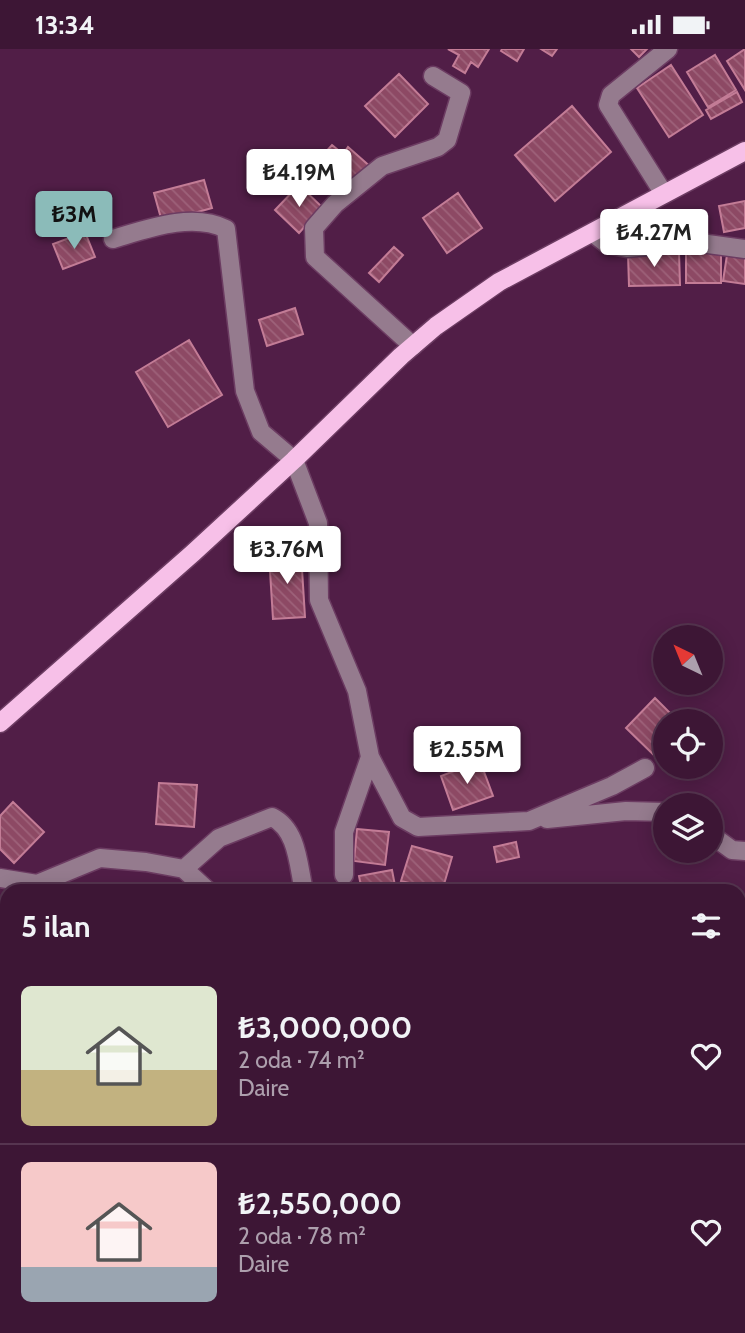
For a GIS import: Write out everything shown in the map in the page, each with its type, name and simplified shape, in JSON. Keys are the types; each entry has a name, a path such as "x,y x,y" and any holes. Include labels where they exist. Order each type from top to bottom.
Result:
{"main road":[{"path":"0,723 193,553 436,326 499,282 745,151"},
{"path":"0,711 193,553"}],"street":[{"path":"664,194 608,105 611,95 668,49"},
{"path":"413,346 315,257 314,228 335,204 382,166 438,147 447,140 461,93 433,76"},
{"path":"113,239 164,225 211,222 226,229 245,391 261,432 294,460 318,523 319,600 357,691 370,757 402,818 418,827 653,811"},
{"path":"593,233 607,244 627,248 693,242 745,249"},
{"path":"344,875 344,832 370,757"},
{"path":"529,821 612,786 645,768"},
{"path":"184,869 219,838 272,817 284,823 292,837 302,884"},
{"path":"723,843 732,849 745,851"},
{"path":"0,878 37,884 100,858 184,869 200,884"}],"building":[{"path":"448,49 489,49 478,67 471,62 465,73 453,66 459,55"},
{"path":"524,49 517,61 501,51"},
{"path":"541,49 557,49 552,56"},
{"path":"631,49 647,49 639,57"},
{"path":"745,49 745,90 727,61"},
{"path":"715,55 736,90 708,107 687,72"},
{"path":"671,65 703,115 669,137 637,88"},
{"path":"399,74 428,104 395,137 365,106"},
{"path":"737,92 742,102 711,119 706,110"},
{"path":"572,106 611,152 555,201 515,155"},
{"path":"332,145 343,154 348,147 372,168 342,202 308,171"},
{"path":"204,180 212,208 162,222 154,193"},
{"path":"299,185 322,207 299,233 275,210"},
{"path":"458,193 482,228 447,253 423,218"},
{"path":"745,201 745,228 724,232 719,206"},
{"path":"85,232 95,257 63,269 53,244"},
{"path":"394,247 403,255 379,282 369,273"},
{"path":"679,252 680,285 629,286 628,254"},
{"path":"686,252 721,252 721,283 686,283"},
{"path":"727,255 745,257 745,284 723,281"},
{"path":"295,308 303,334 267,346 259,320"},
{"path":"189,340 222,395 168,427 136,372"},
{"path":"301,553 305,617 273,619 269,555"},
{"path":"655,698 666,709 653,709 653,754 626,728"},
{"path":"480,761 493,796 453,810 441,776"},
{"path":"159,783 197,785 194,827 156,824"},
{"path":"13,802 44,832 14,863 0,849 0,816"},
{"path":"357,829 389,832 385,865 354,861"},
{"path":"516,842 519,857 497,862 494,847"},
{"path":"412,846 452,857 444,884 413,884 401,881"},
{"path":"392,870 395,884 361,884 359,876"}]}
